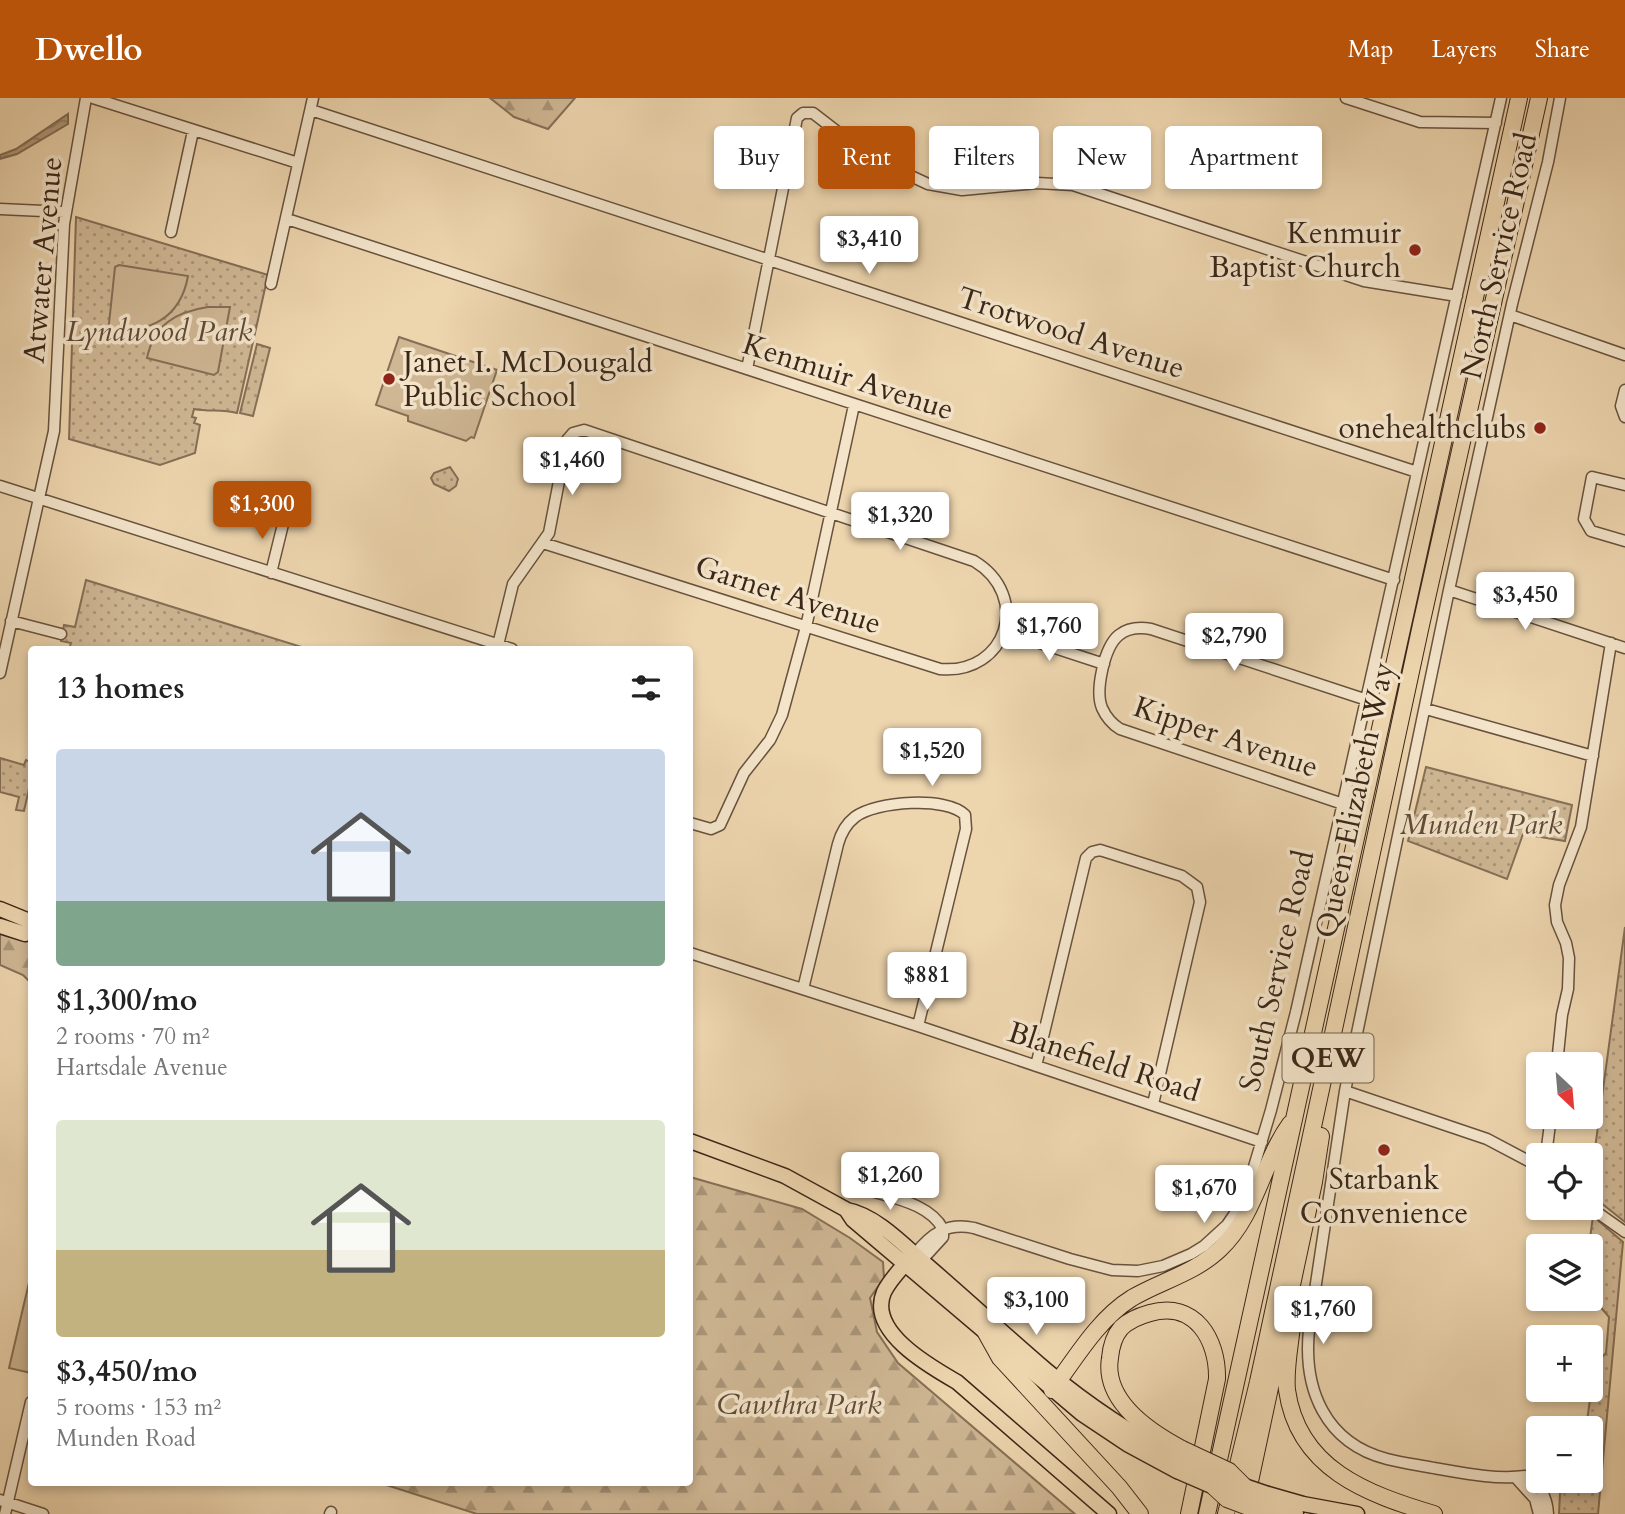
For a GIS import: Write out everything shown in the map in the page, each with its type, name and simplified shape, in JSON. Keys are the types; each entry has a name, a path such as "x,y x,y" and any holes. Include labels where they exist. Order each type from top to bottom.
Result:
{"highway":[{"name":"Queen Elizabeth Way","path":"1208,1514 1519,98"},
{"name":"Queen Elizabeth Way","path":"1227,1514 1539,98"},
{"path":"1243,1514 1314,1182 1338,1016"},
{"path":"1056,1385 1098,1329 1117,1310 1131,1299 1203,1263 1221,1248 1240,1225 1279,1139 1294,1119"},
{"path":"1299,1255 1287,1389 1301,1436 1311,1451 1348,1480 1405,1506 1434,1514"},
{"path":"1189,1514 1217,1380 1214,1347 1207,1333 1185,1315 1168,1310 1134,1318 1121,1328 1112,1344 1109,1363 1112,1383 1121,1402 1179,1459 1229,1471 1244,1486"},
{"path":"986,1334 1000,1358 1119,1487 1140,1514"},
{"path":"1214,1487 1227,1499 1266,1506"}],"main road":[{"path":"0,909 28,920"},
{"path":"0,926 28,933"},
{"path":"693,1142 785,1177 847,1210 853,1220 914,1262 1056,1385"},
{"path":"914,1262 986,1334 1056,1385 1179,1459 1214,1487"},
{"path":"914,1262 888,1286 881,1301 885,1325 894,1336 939,1372 957,1382 1109,1514"},
{"path":"1244,1486 1266,1506 1296,1514"},
{"path":"1266,1506 1303,1504 1357,1514"}],"street":[{"name":"Atwater Avenue","path":"0,673 55,422 65,212 86,98"},
{"path":"93,98 298,163"},
{"path":"271,284 313,98"},
{"path":"1346,98 1420,122 1496,123"},
{"name":"South Service Road","path":"943,1230 958,1225 967,1226 1070,1259 1112,1270 1138,1271 1163,1266 1191,1254 1227,1225 1244,1200 1296,1012 1501,98"},
{"name":"North Service Road","path":"1548,1514 1548,1505 1541,1489 1525,1476 1445,1470 1386,1459 1368,1452 1342,1435 1333,1426 1315,1395 1308,1368 1308,1330 1345,1091 1449,590 1510,315 1548,162 1560,98"},
{"name":"Trotwood Avenue","path":"311,110 1417,472"},
{"path":"747,369 771,260 797,118 803,113 811,112 870,157 928,184 962,190 1062,183 1364,281 1457,296"},
{"path":"171,232 193,131"},
{"path":"0,209 65,212"},
{"name":"Kenmuir Avenue","path":"287,219 1394,580"},
{"path":"1510,315 1625,355"},
{"path":"1625,390 1621,406 1625,417"},
{"path":"693,824 711,829 718,827 744,773 770,740 782,715 806,627 854,405"},
{"path":"498,646 513,584 549,533 567,440 573,433 584,430 963,557 983,567 997,583 1007,608 1006,632 1104,664 1112,644 1122,633 1137,627 1151,629 1367,700"},
{"path":"1625,485 1592,477 1584,516 1585,524 1593,532 1625,541"},
{"path":"0,486 495,646"},
{"path":"271,573 285,516"},
{"name":"Garnet Avenue","path":"543,543 672,582 928,667 950,670 968,666 983,659 1006,632"},
{"path":"1449,590 1625,648"},
{"path":"12,621 61,634"},
{"path":"1558,1052 1568,989 1569,958 1557,922 1555,905 1559,886 1581,827 1611,643"},
{"name":"Kipper Avenue","path":"1104,664 1100,699 1106,716 1120,729 1343,804"},
{"path":"1426,709 1593,757"},
{"path":"803,989 838,844 846,825 862,813 888,805 918,803 957,807 965,815 966,828 918,1026"},
{"path":"1036,1066 1086,858 1092,852 1101,850 1182,876 1197,887 1200,902 1153,1104"},
{"name":"Blanefield Road","path":"693,954 918,1026 1262,1142"},
{"path":"1345,1091 1487,1139 1526,1160"},
{"path":"865,1189 933,1214 943,1230 943,1237 914,1262"},
{"path":"1603,1216 1625,1232"},
{"path":"28,1414 4,1506 43,1514"},
{"path":"1515,1477 1535,1499 1539,1514"}],"green space":[{"path":"490,98 575,98 548,129 514,117"},
{"name":"Lyndwood Park","path":"76,217 268,275 237,413 194,409 194,423 200,425 195,453 160,465 69,439"},
{"path":"119,265 188,276 178,304 160,321 149,326 108,333 115,267"},
{"path":"208,307 230,307 218,372 214,375 147,358 155,337 168,322 186,312"},
{"path":"399,337 497,370 474,438 466,441 408,421 408,416 376,405"},
{"path":"257,344 270,348 253,416 240,413"},
{"path":"450,467 458,479 456,486 449,491 434,484 431,478 434,473"},
{"path":"86,580 298,646 70,646 71,643 61,641 64,625 75,627"},
{"path":"0,758 24,765 26,760 28,761 28,793 24,811 16,810 19,797 0,792"},
{"name":"Munden Park","path":"1426,767 1572,805 1565,841 1523,834 1507,879 1408,841"},
{"path":"1625,927 1625,1222 1603,1205 1603,1143 1596,1143 1598,1129 1603,1129 1603,1089"},
{"path":"0,931 28,940 28,980 0,965"},
{"name":"Cawthra Park","path":"693,1178 802,1209 883,1262 884,1278 870,1298 877,1332 898,1363 1075,1514 477,1514 390,1486 693,1486"},
{"path":"1592,1220 1598,1220 1623,1242 1603,1460 1603,1416 1588,1416 1590,1402 1603,1402 1603,1356 1606,1353 1609,1317 1603,1310 1603,1234 1591,1234"},
{"path":"28,1287 28,1372 9,1368"},
{"path":"1560,1493 1600,1493 1598,1514 1559,1514"}],"water":[{"path":"68,114 68,124 17,154 0,159 0,155 16,149"}],"place":[{"name":"Kenmuir Baptist Church","path":"1415,250"},
{"name":"Janet I. McDougald Public School","path":"389,379"},
{"name":"onehealthclubs","path":"1540,428"},
{"name":"Starbank Convenience","path":"1384,1150"}]}
